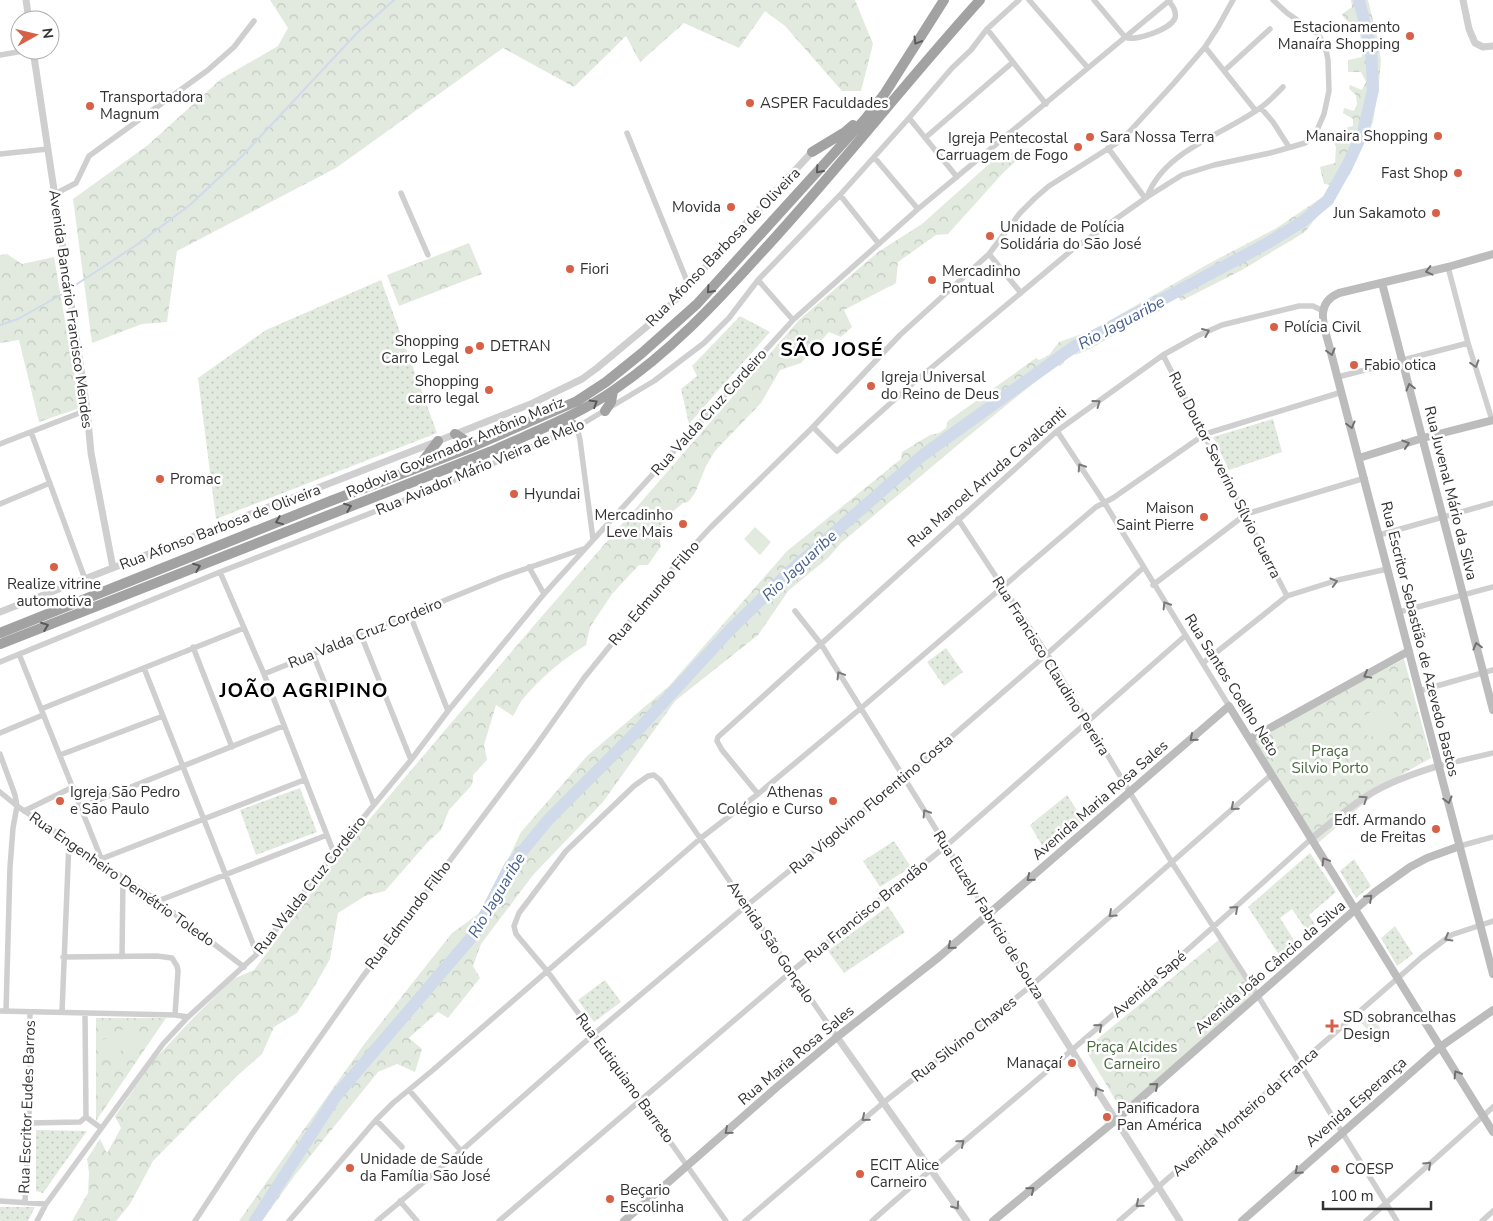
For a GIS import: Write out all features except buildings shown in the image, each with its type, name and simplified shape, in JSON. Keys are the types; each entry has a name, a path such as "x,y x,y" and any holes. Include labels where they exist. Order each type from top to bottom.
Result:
{"highway":[{"name":"Rodovia Governador Antônio Mariz","path":"0,633 474,446 577,401 606,382 697,304 866,118 885,93 944,0"},
{"name":"Rodovia Governador Antônio Mariz","path":"0,644 492,451 559,421 613,391 642,370 706,314 806,204 980,0"},
{"path":"812,152 844,132 876,99 885,93"},
{"path":"605,411 611,402 613,391"},
{"path":"559,421 570,423 577,428"},
{"path":"455,434 474,446"},
{"path":"418,467 438,442"}],"main road":[{"path":"1323,311 1328,300 1335,295 1493,254"},
{"name":"Rua Juvenal Mário da Silva","path":"1382,283 1493,710"},
{"name":"Rua Escritor Sebastião de Azevedo Bastos","path":"1323,311 1398,612 1482,925 1493,974"},
{"path":"1360,458 1423,438 1492,420"},
{"path":"1250,740 1409,651"},
{"name":"Rua Santos Coelho Neto","path":"1229,706 1493,1132"},
{"name":"Avenida Maria Rosa Sales","path":"988,914 1229,706"},
{"name":"Avenida João Câncio da Silva","path":"993,1221 1116,1120 1375,892 1410,867 1460,846"},
{"name":"Rua Maria Rosa Sales","path":"624,1221 837,1038 988,914"},
{"name":"Avenida Esperança","path":"1242,1221 1440,1047 1493,1010"}],"street":[{"name":"Rua Aviador Mário Vieira de Melo","path":"0,662 220,572 448,483 577,428 654,381 704,343 729,318 758,280 840,195 910,118 952,68 971,50 986,29 1019,0"},
{"path":"1029,0 1088,68"},
{"path":"1094,0 1125,37 1131,39 1141,37 1171,23 1175,13 1169,0"},
{"name":"Rua Valda Cruz Cordeiro","path":"264,674 530,567 585,548 793,320 918,208 1046,104 1169,0"},
{"name":"Rua Edmundo Filho","path":"194,1221 263,1118 361,979 534,750 584,678 673,568 711,527 813,427 900,335 989,254 1020,213 1035,198 1049,186 1108,148 1130,131 1174,84 1205,47 1233,0"},
{"path":"813,427 837,451 912,384 1072,250 1175,179 1189,172 1214,165 1270,154 1311,139 1324,114 1329,91 1328,60 1325,45 1318,34 1287,13 1274,0"},
{"path":"1463,0 1466,18 1473,39 1479,46 1491,46"},
{"path":"54,194 76,183 89,156 208,70 234,48 254,21"},
{"path":"986,29 1046,104"},
{"path":"1224,71 1270,29"},
{"path":"1205,47 1280,133 1289,147"},
{"name":"Avenida Bancário Francisco Mendes","path":"33,60 87,410 91,452 113,568"},
{"path":"926,138 1013,62"},
{"path":"1146,198 1154,182 1177,158 1258,110 1283,87"},
{"path":"910,118 957,177"},
{"path":"627,133 689,286"},
{"path":"1108,148 1146,198"},
{"path":"0,154 48,149"},
{"name":"Rua Afonso Barbosa de Oliveira","path":"0,612 438,442 533,403 589,374 640,334 689,286 812,152"},
{"path":"874,157 918,208"},
{"path":"401,193 428,255"},
{"path":"840,195 879,244"},
{"path":"989,254 1021,294"},
{"path":"1448,266 1468,343 1492,420"},
{"path":"758,280 793,320"},
{"name":"Rua Manoel Arruda Cavalcanti","path":"758,794 718,744 718,737 958,519 1057,432 1163,355 1197,336 1222,326 1299,306 1313,306 1323,311"},
{"path":"1338,377 1468,343"},
{"name":"Rua Doutor Severino Sílvio Guerra","path":"1163,355 1287,596"},
{"path":"289,1221 376,1120 409,1090 701,838 758,794 860,709 1096,507 1205,434 1342,392"},
{"path":"0,444 87,410"},
{"path":"577,428 593,539"},
{"path":"31,432 85,578"},
{"name":"Rua Santos Coelho Neto","path":"1057,432 1104,502 1229,706"},
{"path":"1154,585 1246,514 1365,478"},
{"path":"0,504 50,483"},
{"path":"1379,535 1493,503"},
{"name":"Rua Francisco Claudino Pereira","path":"958,519 1047,654 1087,724 1301,1064 1396,1221"},
{"name":"Rua Walda Cruz Cordeiro","path":"37,1221 46,1204 163,1044 188,1017 257,954 334,852 411,760 448,711 544,594 585,548"},
{"path":"530,567 544,594"},
{"name":"Rua Vigolvino Florentino Costa","path":"461,1151 594,1034 746,906 904,778 1144,568"},
{"path":"1203,663 1287,596 1338,580 1387,568"},
{"path":"220,572 264,674 304,780 334,852"},
{"path":"1398,612 1493,587"},
{"name":"Rua Euzely Fabrício de Souza","path":"795,611 821,644 1032,986 1180,1221"},
{"path":"410,615 448,711"},
{"path":"0,733 42,712 144,668 244,628"},
{"path":"360,635 411,760"},
{"name":"Rua Francisco Brandão","path":"499,1221 792,971 946,846 1186,636"},
{"path":"193,647 232,747"},
{"path":"19,654 102,862 304,780"},
{"path":"313,654 374,805"},
{"path":"144,668 257,954"},
{"path":"1419,691 1493,670"},
{"path":"60,755 164,716"},
{"path":"81,807 283,726"},
{"path":"1438,766 1493,753"},
{"path":"0,754 15,795 17,806 10,867 3,1011 175,1015 188,1017"},
{"name":"Avenida Sapé","path":"872,1221 929,1170 1073,1050 1345,812 1370,794 1396,781 1438,766"},
{"name":"Avenida São Gonçalo","path":"520,938 516,934 514,926 519,913 566,851 645,778 654,775 701,838 837,1038 967,1221"},
{"name":"Rua Silvino Chaves","path":"744,1221 883,1103 1032,986 1271,775"},
{"path":"24,811 73,787"},
{"name":"Rua Engenheiro Demétrio Toledo","path":"0,792 24,811 158,901 244,967"},
{"path":"158,901 327,834"},
{"path":"1460,846 1493,837"},
{"path":"62,1012 69,841"},
{"path":"122,957 123,877"},
{"name":"Avenida Monteiro da Franca","path":"1119,1221 1446,938 1493,921"},
{"name":"Rua Eutiquiano Barreto","path":"520,938 594,1034 726,1221"},
{"path":"63,957 156,956 172,958 178,971 175,1015"},
{"name":"Rua Escritor Eudes Barros","path":"25,1202 29,1123 30,1012"},
{"path":"85,1013 86,1117"},
{"path":"377,1221 461,1151 409,1090"},
{"path":"1366,1221 1493,1107"},
{"path":"29,1123 80,1122 86,1117"},
{"path":"86,1117 102,1128"},
{"path":"376,1120 402,1147"},
{"path":"0,1201 46,1204"},
{"path":"400,1201 417,1221"},
{"path":"1482,1221 1493,1211"}],"green space":[{"path":"270,0 855,0 873,44 861,91 842,91 785,26 765,11 739,48 684,23 640,62 626,36 574,87 503,48 336,168 177,251 167,322 142,324 92,343 73,199 148,145 221,79 278,46 288,28"},
{"path":"1351,0 1368,0 1378,40 1381,61 1373,122 1350,174 1305,232 1242,270 1181,301 1178,297 1159,307 1160,311 1090,349 1064,357 1064,363 1052,368 965,439 841,543 828,558 789,590 758,635 675,701 603,802 533,875 481,944 473,966 480,978 448,1018 438,1012 409,1038 422,1049 415,1072 397,1064 378,1072 295,1175 262,1221 239,1221 365,1043 452,933 484,910 521,832 587,756 669,686 787,551 901,459 902,452 930,435 939,433 946,428 948,421 1036,358 1039,360 1049,355 1059,342 1093,330 1210,263 1275,229 1324,196 1332,185 1324,184 1320,167 1335,163 1336,147 1333,140 1348,127 1353,126 1353,119 1343,113 1344,108 1354,111 1357,104 1356,95 1349,89 1350,85 1362,90 1366,82 1361,72 1348,72 1348,60 1362,57 1359,31 1342,14 1352,7"},
{"path":"1030,148 1003,173 948,234 936,235 898,262 896,283 844,310 852,327 841,337 829,332 801,363 780,370 761,403 715,451 706,466 695,493 688,502 683,503 670,514 658,533 661,546 648,565 639,565 612,594 590,627 586,645 544,676 522,701 513,716 496,705 484,745 487,760 473,775 471,786 449,810 441,830 426,844 385,891 365,896 338,913 330,959 297,1013 274,1027 262,1054 237,1076 153,1161 130,1204 116,1221 72,1221 88,1193 89,1173 87,1159 100,1139 107,1153 121,1128 115,1116 154,1060 233,979 254,970 340,854 530,630 799,320 878,252 922,224 998,156"},
{"path":"469,243 482,274 399,306 387,275"},
{"path":"7,254 22,264 54,257 80,408 39,422 19,340 0,343 0,255"},
{"path":"381,280 437,433 216,519 198,378 266,330"},
{"path":"740,316 770,332 689,424 681,389 697,376 692,366"},
{"path":"1273,419 1282,452 1229,470 1213,437"},
{"path":"755,527 771,542 760,555 744,539"},
{"path":"946,648 963,672 944,686 927,662"},
{"name":"Praça Silvio Porto","path":"1404,659 1431,758 1390,781 1317,844 1251,740"},
{"path":"1388,702 1398,720 1369,738 1358,719"},
{"path":"300,788 317,832 256,855 240,810"},
{"path":"1067,795 1084,821 1046,852 1030,825"},
{"path":"894,841 911,867 880,887 863,861"},
{"path":"1310,853 1336,892 1309,915 1319,931 1311,937 1292,909 1280,918 1299,948 1283,961 1248,907"},
{"path":"1354,859 1371,886 1356,898 1340,871"},
{"path":"888,906 905,932 844,973 828,951"},
{"path":"1395,926 1413,954 1397,966 1381,938"},
{"name":"Praça Alcides Carneiro","path":"1221,938 1256,993 1122,1111 1085,1049"},
{"path":"605,980 621,1002 594,1022 578,1000"},
{"path":"1370,1013 1381,1029 1372,1036 1360,1021"},
{"path":"96,1018 166,1018 96,1121"},
{"path":"129,1026 137,1042 110,1057 101,1041"},
{"path":"36,1130 87,1131 43,1193 36,1191"},
{"path":"0,1207 35,1207 28,1221 0,1221"}],"waterway":[{"path":"74,286 138,244 191,204 242,156 357,33 394,0"},
{"name":"Rio Jaguaribe","path":"255,1221 336,1096 476,932 510,866 549,819 638,730 730,630 788,573 923,455 1075,346 1266,244 1302,222 1328,200 1363,132 1373,90 1371,49 1359,0"},
{"path":"0,325 18,319 66,292"}],"place":[{"name":"Estacionamento Manaíra Shopping","path":"1410,36"},
{"name":"ASPER Faculdades","path":"750,103"},
{"name":"Transportadora Magnum","path":"90,106"},
{"name":"Manaira Shopping","path":"1438,136"},
{"name":"Sara Nossa Terra","path":"1090,137"},
{"name":"Igreja Pentecostal Carruagem de Fogo","path":"1078,147"},
{"name":"Fast Shop","path":"1458,173"},
{"name":"Movida","path":"731,207"},
{"name":"Jun Sakamoto","path":"1436,213"},
{"name":"Unidade de Polícia Solidária do São José","path":"990,236"},
{"name":"Fiori","path":"570,269"},
{"name":"Mercadinho Pontual","path":"932,280"},
{"name":"Polícia Civil","path":"1274,327"},
{"name":"DETRAN","path":"480,346"},
{"name":"Shopping Carro Legal","path":"469,350"},
{"name":"Fabio otica","path":"1354,365"},
{"name":"Igreja Universal do Reino de Deus","path":"871,386"},
{"name":"Shopping carro legal","path":"489,390"},
{"name":"Promac","path":"160,479"},
{"name":"Hyundai","path":"514,494"},
{"name":"Maison Saint Pierre","path":"1204,517"},
{"name":"Mercadinho Leve Mais","path":"683,524"},
{"name":"Realize vitrine automotiva","path":"54,567"},
{"name":"Igreja São Pedro e São Paulo","path":"60,801"},
{"name":"Athenas Colégio e Curso","path":"833,801"},
{"name":"Edf. Armando de Freitas","path":"1436,829"},
{"name":"SD sobrancelhas Design","path":"1332,1026"},
{"name":"Manaçaí","path":"1072,1063"},
{"name":"Panificadora Pan América","path":"1107,1117"},
{"name":"Unidade de Saúde da Família São José","path":"350,1168"},
{"name":"COESP","path":"1335,1169"},
{"name":"ECIT Alice Carneiro","path":"860,1174"},
{"name":"Beçario Escolinha","path":"610,1199"}],"district":[{"name":"SÃO JOSÉ","path":"832,349"},
{"name":"JOÃO AGRIPINO","path":"304,690"}]}
